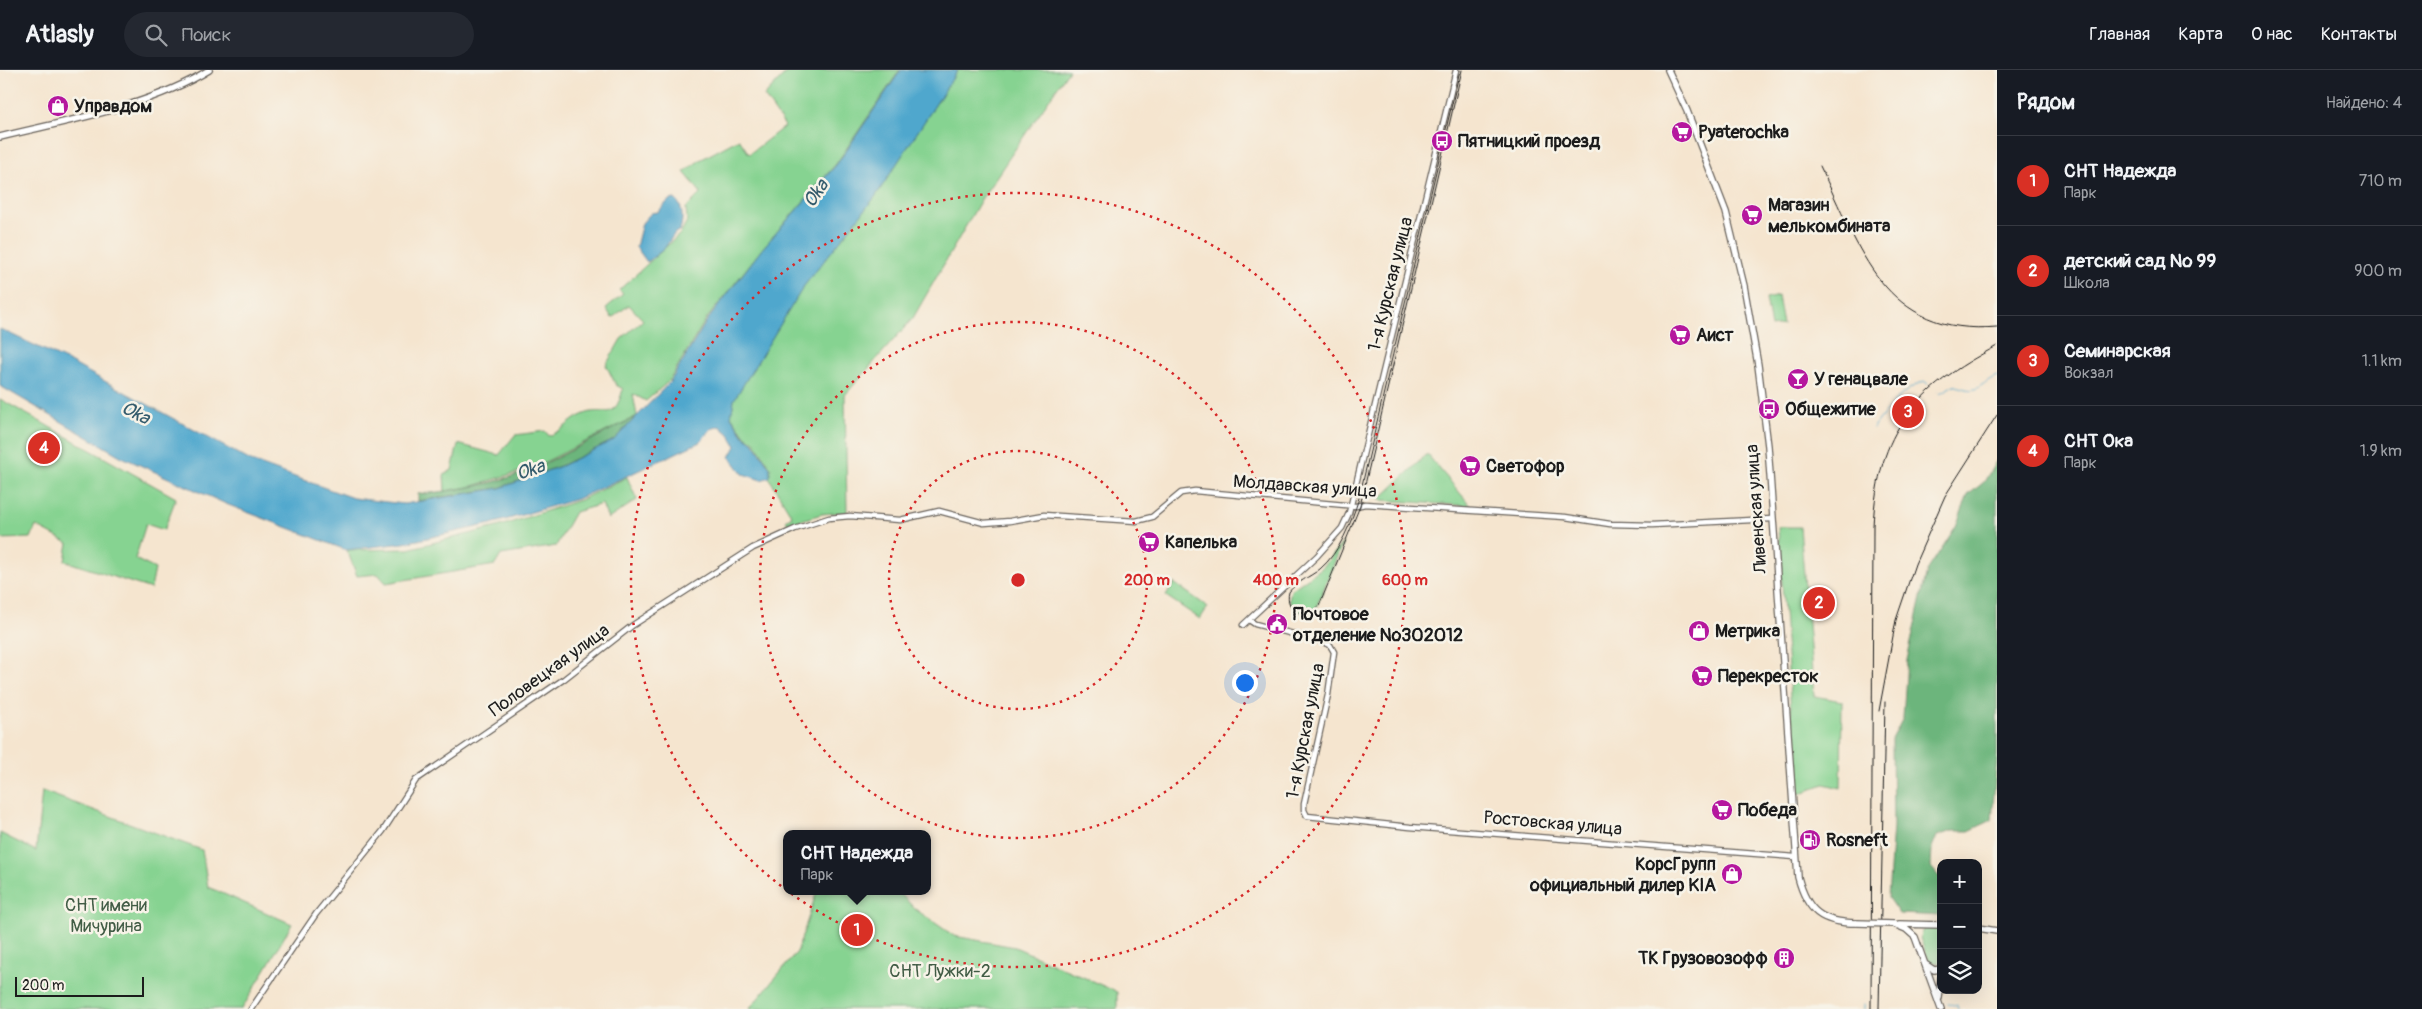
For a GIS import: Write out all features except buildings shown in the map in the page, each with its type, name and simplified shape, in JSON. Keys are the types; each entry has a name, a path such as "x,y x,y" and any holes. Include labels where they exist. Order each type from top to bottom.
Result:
{"main road":[{"path":"0,136 135,102 172,90 209,70"},
{"name":"Ливенская улица","path":"1668,70 1677,86 1716,182 1744,286 1764,405 1795,857 1800,886 1813,909 1820,916 1833,921 1937,925"},
{"path":"1894,924 1906,928 1915,937 1941,1009"},
{"path":"1915,937 1916,930 1921,925"},
{"path":"1982,928 1997,931"},
{"path":"1924,962 1929,968 1937,969"},
{"path":"1939,1002 1940,994"}],"street":[{"name":"1-я Курская улица","path":"1243,625 1322,551 1342,528 1352,505 1456,70"},
{"name":"Молдавская улица","path":"850,516 900,520 939,511 984,523 1044,515 1136,521 1152,517 1181,493 1188,491 1352,505 1565,517 1610,524 1652,525 1772,519"},
{"name":"Половецкая улица","path":"251,1009 316,914 383,831 416,780 564,678 633,626 733,560 795,529 828,518 850,516"},
{"name":"1-я Курская улица","path":"1249,620 1255,624 1324,642 1332,648 1334,656 1328,695 1304,804 1305,814 1310,817"},
{"name":"Ростовская улица","path":"1310,817 1795,857"}],"green space":[{"path":"789,70 900,70 836,164 762,249 705,321 669,381 646,401 633,394 637,416 535,467 473,486 445,491 444,475 452,470 458,444 499,455 515,435 545,431 549,436 582,415 590,412 612,411 616,407 623,389 616,385 606,365 621,339 643,320 629,305 612,318 606,308 623,294 619,290 680,234 687,221 686,208 701,193 684,172 700,160 739,139 749,154 785,126 764,96"},
{"path":"958,70 1069,70 982,198 913,318 845,395 847,512 822,514 788,524 786,520 792,516 769,478 771,468 754,441 746,437 731,416 734,400 804,286 875,197"},
{"path":"1778,296 1783,325 1771,327 1766,299"},
{"path":"0,399 176,498 164,530 146,524 135,559 155,569 151,589 65,561 68,543 36,526 31,538 0,539"},
{"path":"636,417 614,440 560,466 499,488 418,501 418,494 478,485 523,473"},
{"path":"1427,454 1471,506 1379,500"},
{"path":"1997,460 1997,756 1992,820 1969,831 1952,831 1937,836 1932,847 1931,867 1937,874 1937,916 1899,914 1888,898 1893,826 1892,739 1903,718 1907,660 1927,571 1956,526 1968,495 1984,482"},
{"path":"627,477 637,500 608,519 602,504 575,512 556,546 501,555 495,565 386,583 378,574 357,576 347,550 408,549 497,527 580,500"},
{"path":"1778,527 1800,527 1814,696 1842,701 1841,788 1824,784 1799,794 1796,781"},
{"path":"1343,542 1316,608 1305,613 1295,610 1289,600 1291,590 1323,567"},
{"path":"1174,583 1208,607 1200,619 1166,596"},
{"name":"СНТ имени Мичурина","path":"42,791 202,850 208,887 292,924 242,1009 0,1009 0,833 36,851"},
{"name":"СНТ Лужки-2","path":"816,895 902,895 915,909 954,936 1015,947 1117,992 1117,1009 749,1009 797,952"},
{"path":"1927,928 1937,928 1937,963 1929,962 1920,938 1921,931"}],"water":[{"name":"Oka","path":"901,70 958,70 875,197 804,286 734,400 731,417 745,437 753,442 770,468 770,477 761,480 743,474 730,457 736,446 729,434 720,426 711,429 700,442 577,499 491,524 404,543 346,550 226,504 122,457 0,386 0,329 68,361 251,461 353,498 404,504 500,488 561,466 614,440 670,382 706,322 762,249 837,164"},
{"path":"675,199 680,206 682,214 680,230 675,233 664,249 647,262 636,247 642,223 651,213 658,212 669,200"}],"waterway":[{"path":"1937,391 1940,393 1954,385 1969,390 1977,388 1997,376"},
{"path":"1873,428 1908,389 1924,381 1929,385"},
{"path":"1864,1004 1864,1009"},
{"path":"1948,1004 1957,1005 1958,1009"}],"tram line":[{"path":"1460,70 1359,498 1339,546 1320,569 1299,582 1289,592 1288,599 1293,609 1303,614 1314,611 1319,606 1360,506 1462,70"}],"railway":[{"path":"1820,166 1864,256 1881,281 1902,302 1927,318 1959,326 1997,327"},
{"path":"1871,1009 1873,526 1876,493 1883,464 1893,438 1906,416 1943,379 1997,346"},
{"path":"1879,711 1896,620 1915,564 1945,496 1997,415"},
{"path":"1879,1009 1885,702"}],"place":[{"name":"Управдом","path":"58,106"},
{"name":"Pyaterochka","path":"1682,132"},
{"name":"Пятницкий проезд","path":"1442,141"},
{"name":"Магазин мелькомбината","path":"1752,215"},
{"name":"Аист","path":"1680,335"},
{"name":"У генацвале","path":"1798,379"},
{"name":"Общежитие","path":"1769,409"},
{"name":"Семинарская","path":"1908,412"},
{"name":"СНТ Ока","path":"44,448"},
{"name":"Светофор","path":"1470,466"},
{"name":"Капелька","path":"1149,542"},
{"name":"детский сад № 99","path":"1819,603"},
{"name":"Почтовое отделение №302012","path":"1277,624"},
{"name":"Метрика","path":"1699,631"},
{"name":"Перекресток","path":"1702,676"},
{"name":"Победа","path":"1722,810"},
{"name":"Rosneft","path":"1810,840"},
{"name":"КорсГрупп официальный дилер KIA","path":"1732,874"},
{"name":"СНТ Надежда","path":"857,930"},
{"name":"ТК Грузовозофф","path":"1784,958"}]}
